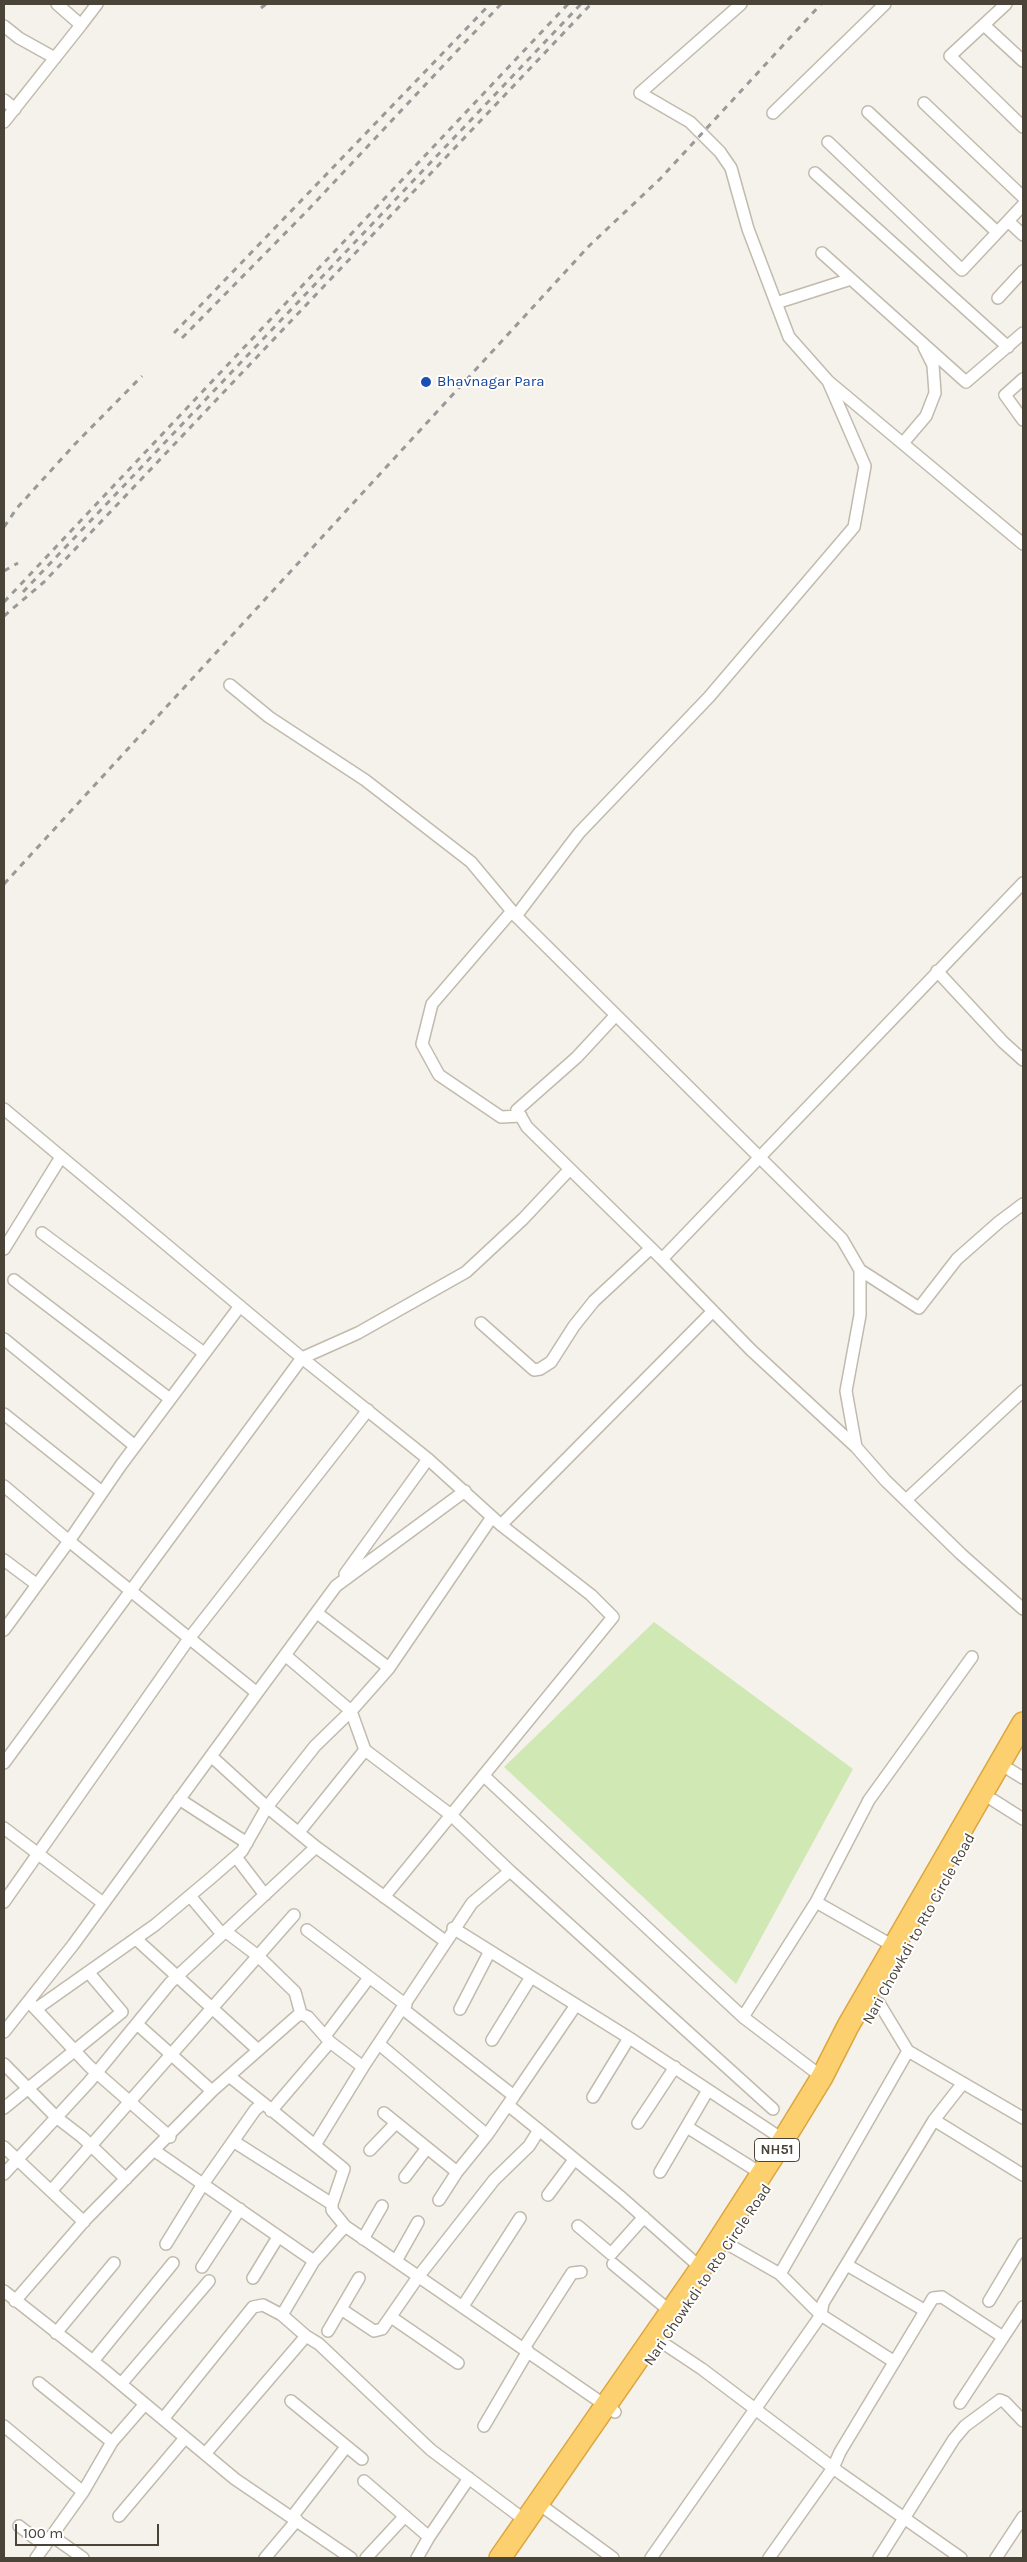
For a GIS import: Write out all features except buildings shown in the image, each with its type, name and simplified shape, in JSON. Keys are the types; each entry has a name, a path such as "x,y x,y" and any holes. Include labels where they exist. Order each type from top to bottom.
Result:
{"highway":[{"name":"NH51","path":"659,2340 671,2312 762,2174 788,2143 848,2026 1023,1723"},
{"name":"Nari Chowkdi to Rto Circle Road","path":"512,2558 659,2340 731,2246 788,2143 879,2003 904,1950 993,1800 1017,1774 1023,1748"},
{"name":"NH51","path":"500,2558 611,2409"}],"street":[{"path":"57,4 81,25"},
{"path":"4,122 98,4"},
{"path":"741,4 640,93 690,122 720,152 731,168 748,229 789,337 828,381 1023,544"},
{"path":"773,113 884,4"},
{"path":"1006,4 950,56 1023,126"},
{"path":"984,25 1023,61"},
{"path":"4,26 19,38 56,58"},
{"path":"4,100 15,109"},
{"path":"924,103 1023,197"},
{"path":"868,112 997,232"},
{"path":"828,142 962,270 1023,205"},
{"path":"815,173 1008,347"},
{"path":"1008,221 1023,234"},
{"path":"822,253 966,382 1023,333"},
{"path":"998,298 1023,271"},
{"path":"776,302 851,279"},
{"path":"903,443 926,416 935,393 933,365 920,341"},
{"path":"1023,380 1005,395 1006,400 1023,420"},
{"path":"521,1116 502,1117 439,1075 422,1044 432,1004 514,913 578,833 709,697 854,527 865,466 828,381"},
{"path":"230,685 269,718 366,780 471,862 514,913 615,1016 842,1239 860,1270 919,1308 957,1259 999,1222 1023,1204"},
{"path":"662,1259 1023,883"},
{"path":"937,971 1002,1042 1023,1060"},
{"path":"615,1016 577,1057 517,1110 528,1127 751,1350 856,1446 906,1500 961,1554 1023,1609"},
{"path":"4,1109 302,1358 428,1459 465,1490 501,1526 591,1595 613,1617 384,1897"},
{"path":"4,1249 61,1157"},
{"path":"4,1763 302,1358 358,1333 466,1272 523,1219 570,1169"},
{"path":"42,1233 204,1353"},
{"path":"481,1323 534,1370 540,1369 551,1362 574,1326 594,1302 651,1248"},
{"path":"856,1446 846,1391 860,1315 860,1270"},
{"path":"14,1280 170,1399"},
{"path":"4,1630 135,1446 240,1306"},
{"path":"501,1526 713,1312"},
{"path":"4,1339 135,1446"},
{"path":"906,1500 1023,1391"},
{"path":"4,1902 39,1855 188,1640 368,1410"},
{"path":"4,1414 102,1492"},
{"path":"4,2032 32,2005 103,1903 428,1459"},
{"path":"4,1486 129,1592 257,1693"},
{"path":"336,1586 465,1490"},
{"path":"32,2005 89,1973 136,1939 236,1857 247,1843 267,1807 315,1746 351,1711 389,1668 492,1517"},
{"path":"4,1560 36,1584"},
{"path":"4,1609 14,1616"},
{"path":"317,1613 389,1668"},
{"path":"285,1655 351,1711 365,1750 451,1815 510,1871 773,2109"},
{"path":"744,2017 816,1902 869,1800 972,1657"},
{"path":"300,1832 365,1750"},
{"path":"210,1756 267,1807 300,1832 316,1847 445,1941"},
{"path":"484,1776 744,2017 822,2077"},
{"path":"179,1799 247,1843"},
{"path":"993,1800 1023,1819"},
{"path":"4,1828 103,1903"},
{"path":"4,2174 97,2073 177,1976 316,1847"},
{"path":"236,1857 265,1895"},
{"path":"315,2145 363,2067 454,1928 472,1903 510,1871"},
{"path":"190,1896 224,1932 258,1956 295,1992 301,2014"},
{"path":"816,1902 895,1947"},
{"path":"51,2191 294,1915"},
{"path":"454,1928 675,2067 788,2143"},
{"path":"307,1930 404,2007 511,2100 539,2130 644,2217 701,2268"},
{"path":"136,1939 257,2049"},
{"path":"460,2009 490,1951"},
{"path":"89,1973 136,2026 212,2091"},
{"path":"492,2040 532,1977"},
{"path":"166,2244 203,2184 233,2141 267,2107 328,2039 368,1979"},
{"path":"879,2003 908,2051 1023,2118"},
{"path":"32,2005 97,2073 132,2101 170,2137"},
{"path":"438,2200 457,2172 487,2135 576,2005"},
{"path":"4,2108 122,2012"},
{"path":"301,2014 308,2016 328,2039 363,2067"},
{"path":"15,2301 84,2222 170,2137 212,2091 257,2049 301,2014"},
{"path":"593,2097 629,2038"},
{"path":"379,2044 487,2135"},
{"path":"780,2274 908,2051"},
{"path":"4,2064 56,2117 126,2179"},
{"path":"638,2123 675,2067"},
{"path":"229,2076 344,2169 332,2204 332,2210 345,2226 611,2409"},
{"path":"651,2558 821,2315 824,2303 934,2120 963,2084"},
{"path":"660,2172 708,2090"},
{"path":"384,2113 457,2172"},
{"path":"934,2120 1023,2175"},
{"path":"370,2150 396,2123"},
{"path":"687,2127 762,2174"},
{"path":"341,2309 376,2332 382,2329 418,2277 494,2180 529,2146 539,2130"},
{"path":"233,2141 332,2204"},
{"path":"4,2147 16,2161 84,2222"},
{"path":"405,2177 427,2148"},
{"path":"155,2151 314,2261"},
{"path":"548,2195 574,2160"},
{"path":"363,2239 382,2206"},
{"path":"202,2267 240,2209"},
{"path":"578,2226 611,2254 644,2217"},
{"path":"463,2306 520,2218"},
{"path":"396,2262 418,2222"},
{"path":"282,2315 314,2261 345,2226"},
{"path":"253,2278 278,2237"},
{"path":"989,2301 1023,2244"},
{"path":"731,2246 780,2274 821,2315 893,2361"},
{"path":"56,2333 114,2263"},
{"path":"92,2361 173,2263"},
{"path":"613,2264 671,2312"},
{"path":"847,2265 924,2310"},
{"path":"484,2426 526,2349 572,2273 582,2272"},
{"path":"328,2331 360,2278"},
{"path":"122,2384 209,2281"},
{"path":"4,2292 122,2384 235,2479 351,2558"},
{"path":"769,2558 834,2468 840,2452 893,2361 933,2298 942,2297 1003,2338"},
{"path":"163,2419 253,2307 264,2305 282,2315 306,2336 319,2344 432,2450 526,2521"},
{"path":"960,2403 1023,2307"},
{"path":"391,2317 458,2363"},
{"path":"205,2454 306,2336"},
{"path":"659,2340 702,2369 834,2468 961,2558"},
{"path":"39,2383 112,2442"},
{"path":"879,2558 954,2439 965,2426 1000,2400 1005,2402 1023,2421"},
{"path":"292,2401 362,2459"},
{"path":"36,2558 84,2492 112,2442 145,2404"},
{"path":"4,2426 84,2492"},
{"path":"119,2516 185,2438"},
{"path":"266,2558 346,2447"},
{"path":"417,2558 469,2478"},
{"path":"364,2481 429,2537"},
{"path":"546,2509 613,2558"},
{"path":"366,2558 405,2516"},
{"path":"996,2558 1023,2517"},
{"path":"19,2526 82,2558"}],"green space":[{"path":"654,1622 853,1769 736,1984 504,1767"}],"railway":[{"path":"261,8 266,4"},
{"path":"174,333 490,4"},
{"path":"182,338 308,210 501,4"},
{"path":"4,602 568,4"},
{"path":"23,592 581,4"},
{"path":"4,616 44,582 591,4"},
{"path":"4,884 589,246 660,179 821,4"},
{"path":"4,527 17,508 75,444 142,376"},
{"path":"4,571 18,563"}],"place":[{"name":"Bhavnagar Para","path":"426,382"}]}
